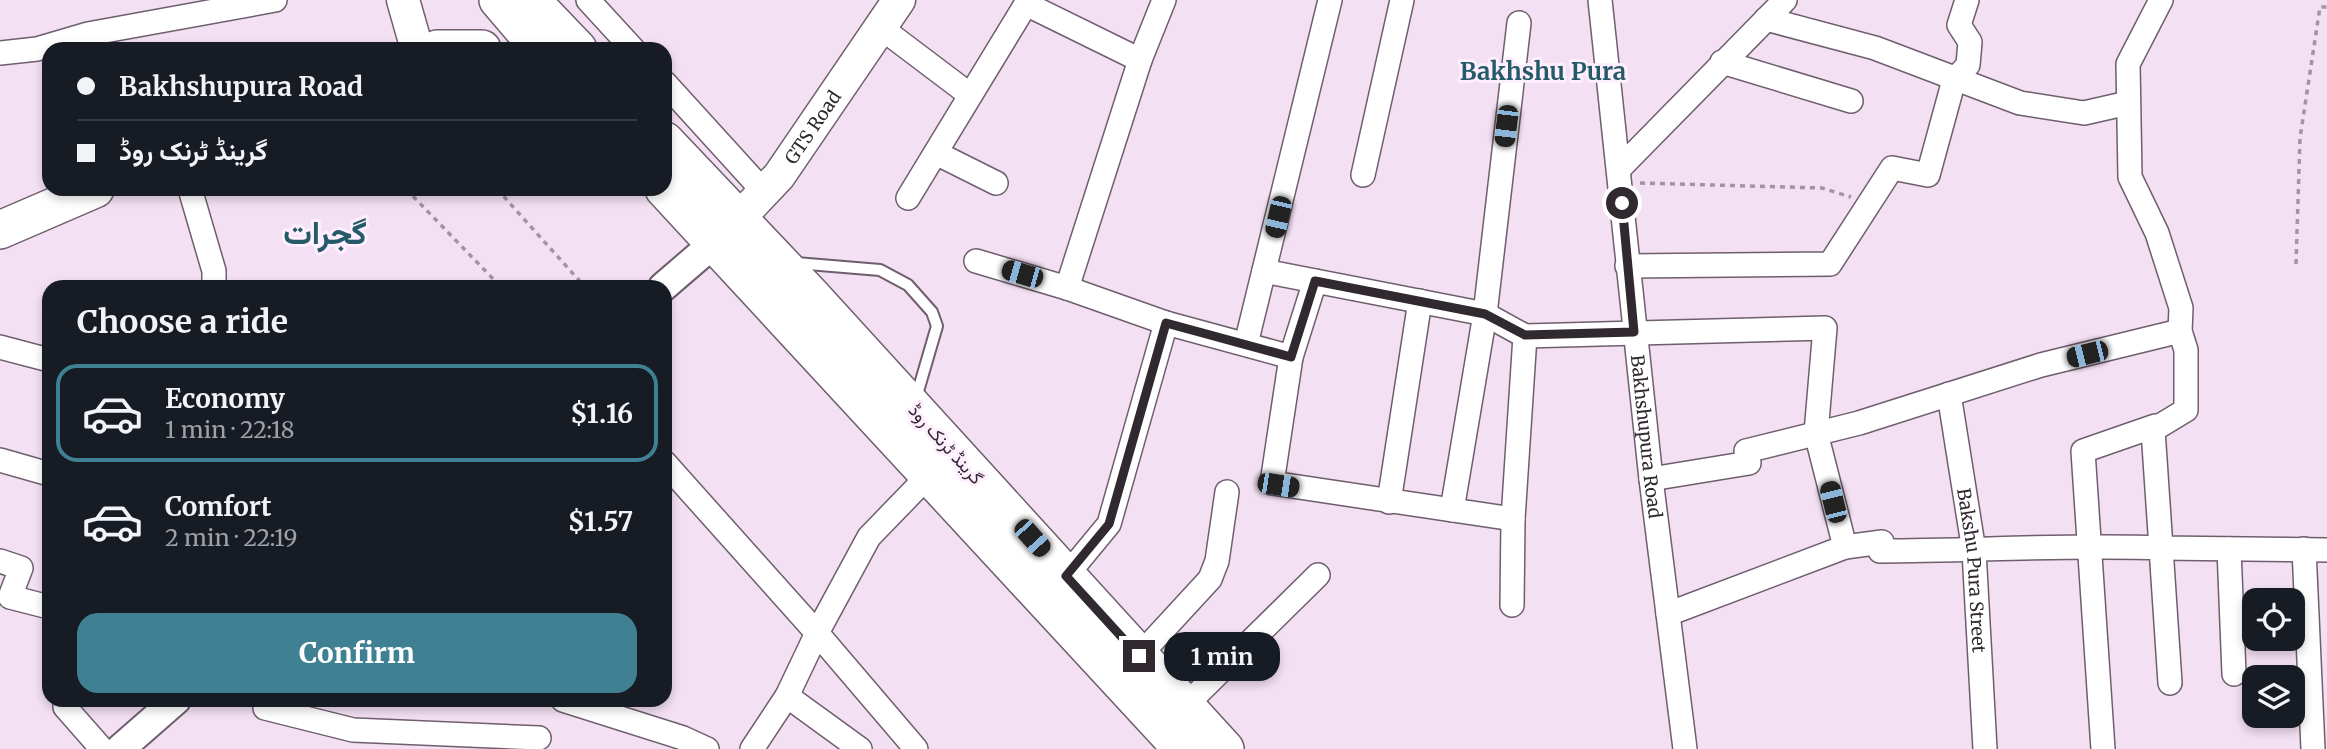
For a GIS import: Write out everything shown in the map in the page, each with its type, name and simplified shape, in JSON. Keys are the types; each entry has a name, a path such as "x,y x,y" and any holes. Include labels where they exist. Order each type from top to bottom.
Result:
{"main road":[{"path":"403,0 415,42"},
{"path":"498,0 534,42"},
{"name":"GTS Road","path":"713,244 765,193 899,0"},
{"path":"539,2 572,42"},
{"name":"گرینڈ ٹرنک روڈ","path":"672,148 913,407 1225,749"},
{"path":"0,230 79,196"},
{"name":"گرینڈ ٹرنک روڈ","path":"670,196 1182,749"}],"street":[{"path":"61,42 89,34 275,0"},
{"path":"588,0 627,42"},
{"path":"1068,288 1140,60 1164,0"},
{"path":"1246,344 1330,0"},
{"path":"1363,175 1402,0"},
{"name":"Bakhshupura Road","path":"1600,0 1634,332 1685,749"},
{"path":"1619,175 1722,62 1785,0"},
{"path":"1627,266 1830,264 1892,168 1928,175 1954,80 1968,65 1970,42 1959,26 1967,0"},
{"path":"2102,749 2083,451 2155,426 2186,410 2186,350 2180,331 2181,308 2157,233 2130,177 2128,64 2161,0"},
{"path":"908,198 1027,2 1140,60"},
{"path":"1766,19 1875,48 2020,103 2084,113 2129,103"},
{"path":"1452,510 1485,314 1489,255 1519,23"},
{"path":"880,27 970,95"},
{"path":"0,53 42,48"},
{"path":"1722,62 1851,101"},
{"path":"672,91 765,193"},
{"path":"936,153 996,183"},
{"path":"192,196 214,271 214,280"},
{"path":"671,280 713,244"},
{"path":"976,261 1068,288 1166,323 1291,357"},
{"path":"1265,271 1485,314 1525,335 1825,328 1816,433 1845,547"},
{"path":"1315,281 1291,357 1272,483 1513,519"},
{"path":"1389,502 1420,301"},
{"path":"1066,576 1109,524 1166,323"},
{"path":"1651,479 1748,463 1745,451 1816,433 2041,365 2180,331"},
{"path":"1511,606 1513,519 1525,335"},
{"path":"0,347 42,358"},
{"name":"Bakshu Pura Street","path":"1948,394 1974,551 1985,749"},
{"path":"2155,426 2170,683"},
{"path":"0,460 42,472"},
{"path":"672,471 817,633 903,744"},
{"path":"752,749 787,696 817,633 869,537 929,475"},
{"path":"1139,656 1210,579 1217,561 1227,492"},
{"path":"1668,614 1845,547 1882,542 1880,551 1974,551 2089,545 2316,549 2313,749"},
{"path":"2229,549 2234,674"},
{"path":"0,561 21,568 10,597 42,605"},
{"path":"1185,706 1318,575"},
{"path":"787,696 860,749"},
{"path":"66,707 102,749"},
{"path":"120,749 168,707"},
{"path":"609,707 707,749"},
{"path":"265,708 352,739 539,738"}],"lane":[{"path":"779,262 880,270 908,285 932,312 937,326 913,407"}],"path":[{"path":"2296,264 2300,138 2320,7 2327,7"},
{"path":"1619,175 1822,188 1870,202"},
{"path":"412,196 494,280"},
{"path":"502,196 579,280"}],"district":[{"name":"Bakhshu Pura","path":"1543,71"},
{"name":"گجرات","path":"325,233"}],"route":[{"path":"1139,656 1066,576 1109,524 1166,323 1291,357 1315,281 1485,314 1525,335 1634,332 1622,203"}]}
